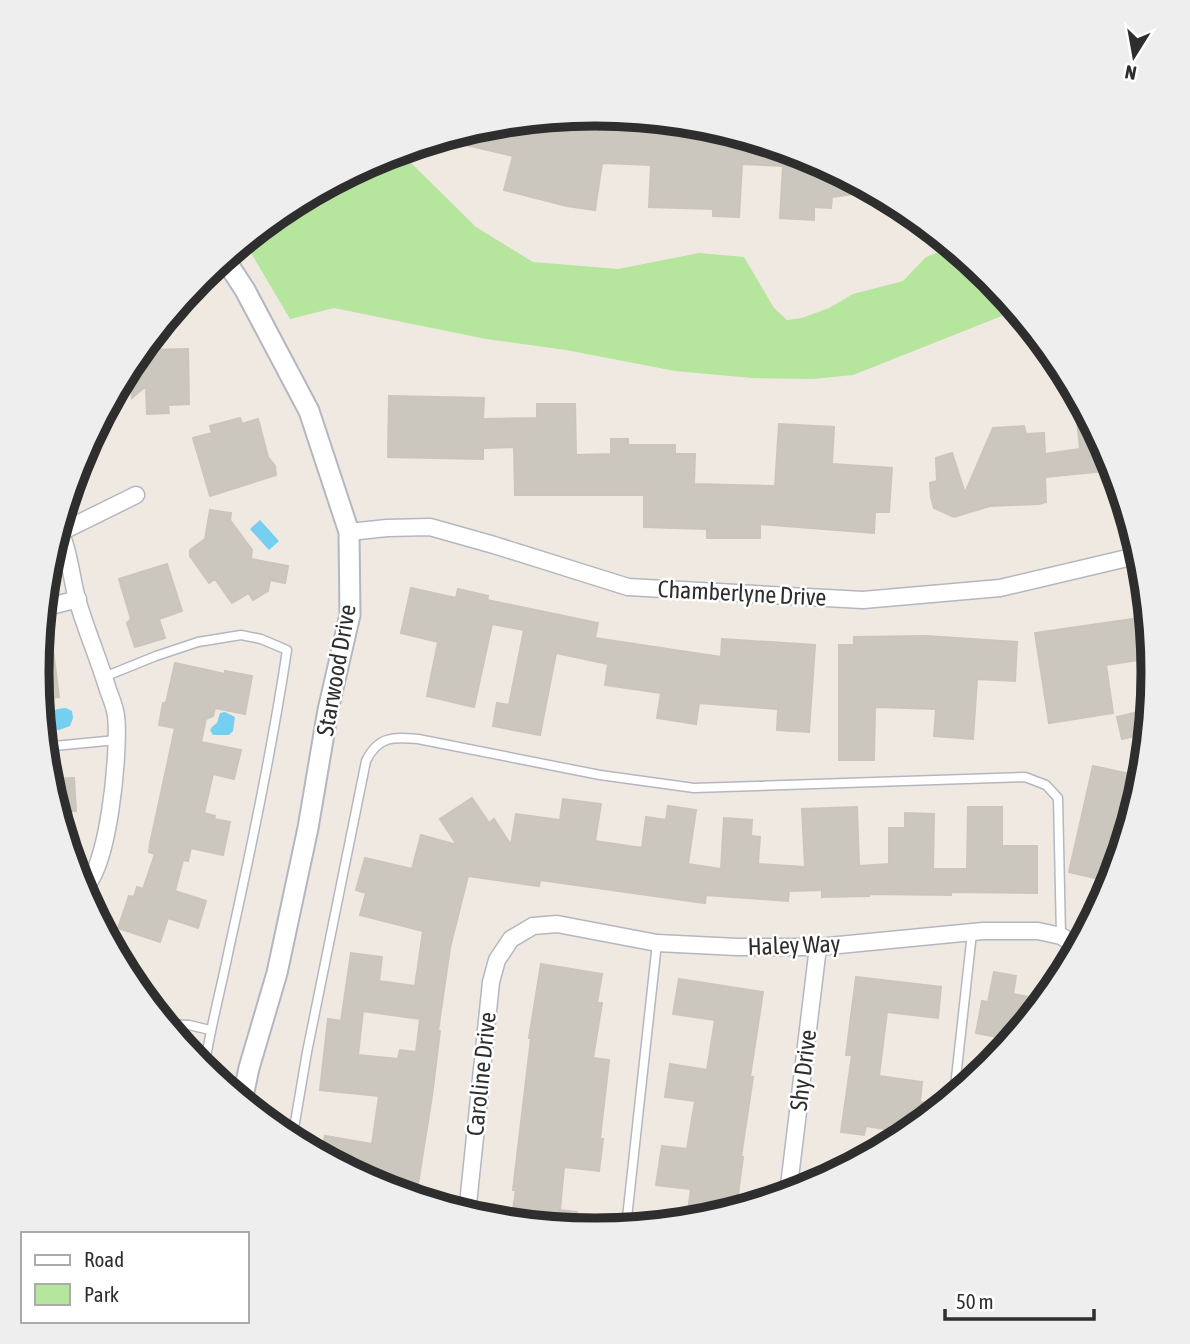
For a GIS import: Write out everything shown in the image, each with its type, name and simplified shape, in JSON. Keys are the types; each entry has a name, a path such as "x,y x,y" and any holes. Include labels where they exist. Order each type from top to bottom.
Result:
{"street":[{"name":"Starwood Drive","path":"229,266 245,290 309,411 349,532 350,615 328,710 308,828 277,973 244,1090"},
{"path":"70,526 136,495"},
{"name":"Chamberlyne Drive","path":"349,532 430,527 628,587 863,600 1000,588 1129,558"},
{"path":"64,546 78,599 116,715 115,782 107,832 90,879"},
{"path":"54,605 78,599"},
{"name":"Haley Way","path":"511,939 533,926 557,924 657,943 737,947 818,947 972,933 1038,932 1061,936 1070,942"},
{"name":"Caroline Drive","path":"468,1203 491,982 498,960 511,939"},
{"name":"Shy Drive","path":"789,1182 818,947"}],"lane":[{"path":"104,677 198,642 241,635 261,639 287,650 278,707 206,1055"},
{"path":"294,1127 366,761 378,743 395,737 418,739 600,775 694,788 1025,777 1046,785 1058,798 1061,936"},
{"path":"54,746 116,740"},
{"path":"955,1083 972,933"},
{"path":"627,1217 657,943"},
{"path":"178,1025 210,1030"}],"green space":[{"path":"408,160 476,227 533,262 618,269 699,253 744,257 774,308 787,320 802,318 829,308 853,294 903,281 926,257 942,251 1007,314 853,375 813,379 752,378 675,371 566,350 486,339 334,308 290,319 249,250 322,199"}],"water":[{"path":"260,520 279,541 269,550 250,529"},
{"path":"66,708 72,711 70,726 59,730 52,728 51,713"},
{"path":"225,712 235,717 233,731 229,735 213,735 210,730 217,723 220,713"}],"building":[{"path":"559,127 631,127 666,131 702,136 771,155 857,193 832,197 831,208 814,207 814,220 780,218 783,166 742,164 739,217 713,216 713,209 649,207 651,165 602,163 595,210 567,206 504,190 513,156 466,145 467,142 488,136"},
{"path":"188,349 189,404 168,405 169,413 147,414 146,386 132,398 132,384 155,350"},
{"path":"389,396 484,398 483,419 537,418 537,404 575,404 576,455 611,454 611,439 628,439 628,445 675,445 675,454 695,454 694,484 775,486 779,424 834,427 832,464 892,468 889,512 875,512 874,533 760,524 760,538 707,538 707,529 644,527 644,495 515,495 514,447 483,448 483,459 388,457"},
{"path":"1076,415 1102,471 1045,477 1046,502 990,506 954,517 934,508 930,483 937,481 936,458 952,453 965,493 993,428 1024,426 1026,434 1044,433 1045,454 1080,449"},
{"path":"240,418 242,424 258,419 268,457 275,466 276,475 210,496 193,438 212,433 210,426"},
{"path":"210,510 231,513 230,520 252,550 251,559 288,566 285,583 270,580 268,591 253,600 249,593 232,603 215,579 209,583 190,556 190,550 205,539"},
{"path":"167,564 182,611 159,619 165,638 135,647 127,623 131,619 119,579"},
{"path":"411,588 456,598 458,589 488,596 487,600 598,623 595,638 721,657 722,639 815,645 809,732 777,730 778,709 699,703 696,724 657,718 661,693 605,685 608,664 556,653 540,735 493,726 497,703 509,705 524,630 492,624 474,707 427,696 438,642 401,633"},
{"path":"1133,619 1139,660 1106,665 1113,713 1049,723 1035,633"},
{"path":"926,636 1017,642 1015,681 977,679 973,739 934,736 936,709 875,707 874,760 839,760 839,645 854,645 854,637"},
{"path":"50,650 53,650 59,697 50,698"},
{"path":"175,663 225,674 225,671 252,676 245,714 215,708 213,716 206,719 201,742 241,750 234,779 213,774 204,813 215,816 214,819 230,822 223,855 191,848 188,861 183,860 175,891 206,901 198,928 168,918 160,942 118,928 129,896 134,897 137,887 143,889 155,854 149,852 150,844 175,728 159,725"},
{"path":"1138,712 1137,735 1122,739 1117,717"},
{"path":"1093,766 1130,774 1112,848 1100,879 1069,872"},
{"path":"74,778 76,811 68,811 59,779"},
{"path":"472,798 489,823 494,819 511,845 516,814 560,820 563,799 601,804 595,841 642,848 646,817 666,820 668,806 696,810 688,864 721,869 724,818 752,820 751,836 760,837 758,864 805,867 802,809 857,807 859,866 889,864 889,828 905,828 905,813 934,814 933,869 967,869 968,807 1002,807 1002,846 1037,846 1037,893 951,892 951,895 869,894 822,897 822,890 789,891 788,901 706,895 705,903 540,880 539,886 468,876 450,948 418,1184 386,1176 323,1146 325,1136 372,1144 379,1096 320,1090 328,1019 341,1021 351,953 382,957 379,981 415,986 423,931 360,915 366,893 356,890 365,858 412,869 421,835 457,845 440,819","holes":["363,1011 420,1019 416,1052 400,1050 398,1059 358,1055"]},
{"path":"541,964 602,974 597,1003 602,1003 593,1058 609,1060 600,1139 603,1139 599,1171 564,1167 560,1210 577,1212 576,1217 513,1211 529,1038"},
{"path":"994,972 1016,976 1013,994 1033,998 1000,1038 976,1033 982,1001 988,1002"},
{"path":"856,977 941,987 938,1018 887,1012 879,1076 922,1082 920,1102 929,1103 898,1126 892,1130 866,1126 864,1135 841,1132 852,1055 846,1055"},
{"path":"679,979 763,992 750,1077 753,1077 738,1199 688,1210 691,1189 656,1185 662,1146 687,1149 695,1101 665,1097 670,1064 707,1070 715,1020 673,1014"}]}
